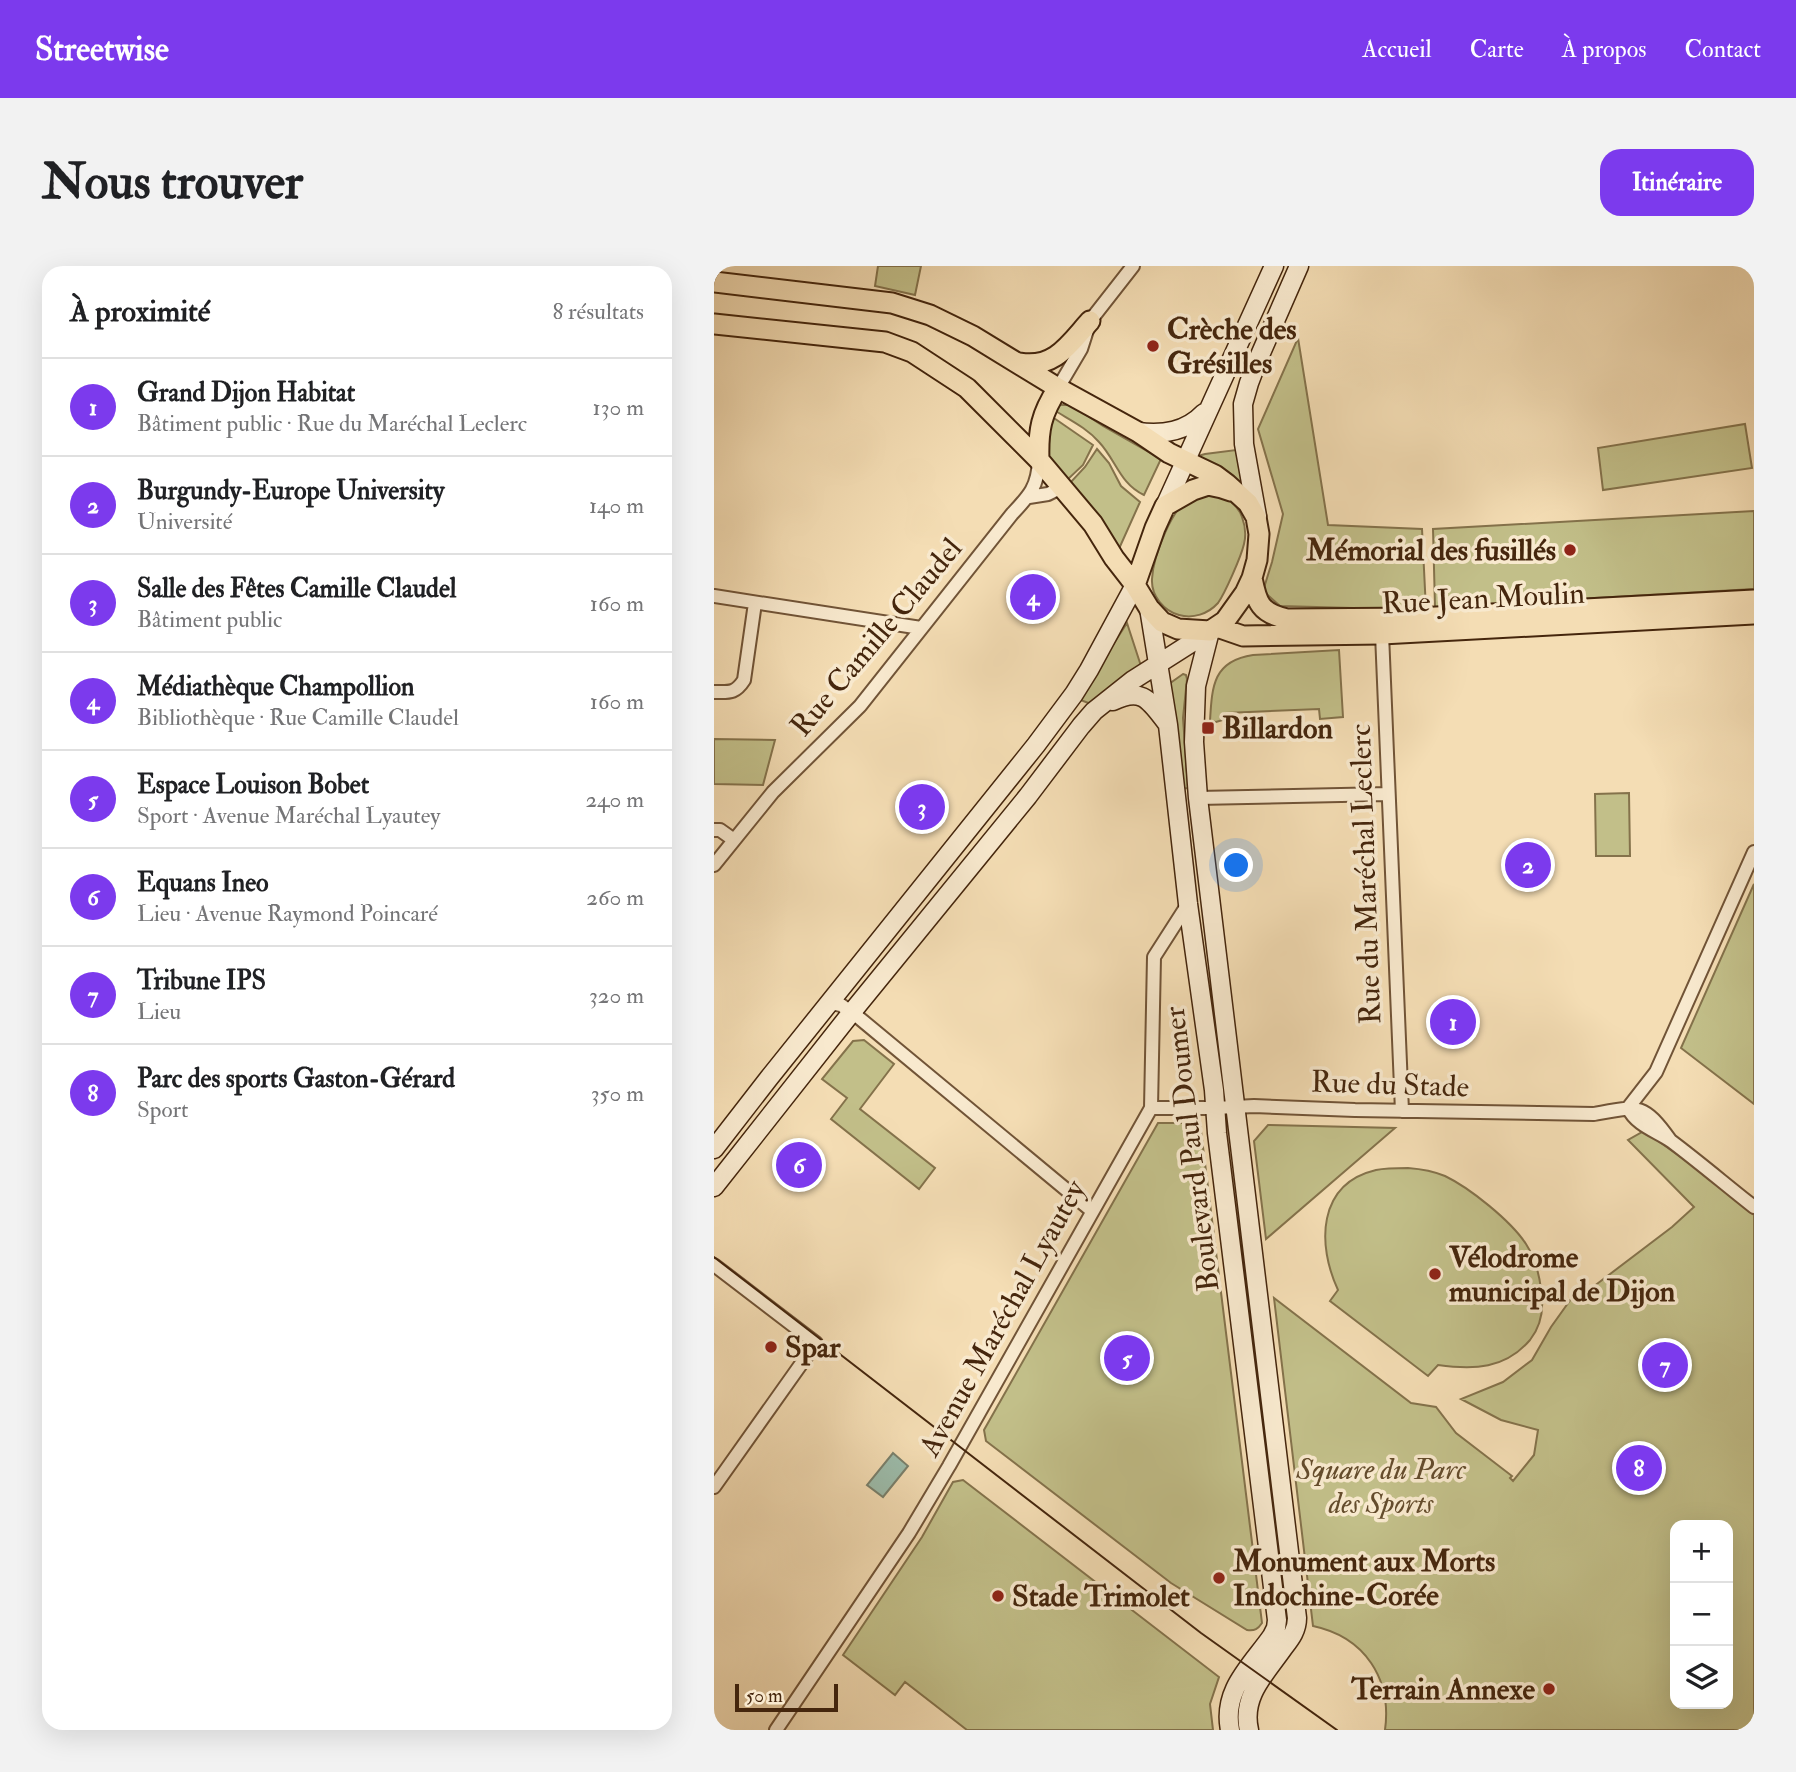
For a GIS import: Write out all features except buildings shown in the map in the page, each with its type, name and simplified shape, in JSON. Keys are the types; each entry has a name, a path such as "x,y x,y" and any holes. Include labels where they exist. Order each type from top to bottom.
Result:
{"main road":[{"path":"716,1147 1074,694 1135,585 1155,528 1274,266"},
{"path":"714,1186 1094,711 1133,680 1225,621 1236,607 1252,578 1259,533 1245,454 1242,421 1244,404 1257,362 1299,266"},
{"path":"714,282 892,303 941,320 1138,432 1169,453 1214,475 1238,494 1252,510 1259,533"},
{"path":"1016,362 1040,364 1049,361 1062,352 1090,321"},
{"path":"714,324 885,342 912,352 967,388 1039,460 1093,524 1149,608 1162,622 1178,629 1214,629"},
{"path":"1039,460 1040,424 1058,388"},
{"path":"1138,432 1158,434 1188,427 1212,405"},
{"path":"1165,506 1208,485 1238,494"},
{"name":"Rue Jean Moulin","path":"1252,578 1257,601 1262,608 1287,619 1417,618 1754,600"},
{"name":"Boulevard Paul Doumer","path":"1149,608 1168,726 1277,1620 1272,1636 1235,1688 1229,1704 1230,1730"},
{"name":"Rue Jean Moulin","path":"1214,629 1243,636 1382,634 1754,614"},
{"name":"Boulevard Paul Doumer","path":"1214,629 1200,667 1196,695 1194,742 1198,798 1297,1618 1294,1633 1253,1690 1248,1707 1249,1730"},
{"path":"1094,711 1125,696 1140,695 1156,708 1168,726"}],"street":[{"path":"1058,388 1081,349 1090,321 1132,266"},
{"name":"Rue Camille Claudel","path":"714,865 774,792 860,706 1028,496 1038,477 1039,460"},
{"path":"1028,496 1048,494 1062,486"},
{"path":"714,596 921,628"},
{"path":"714,692 730,692 738,688 744,680 755,603"},
{"name":"Rue du Maréchal Leclerc","path":"1382,634 1402,1111"},
{"path":"1198,798 1388,794"},
{"path":"714,830 720,830 734,840"},
{"path":"1628,1108 1656,1072 1754,852"},
{"name":"Avenue Maréchal Lyautey","path":"776,1730 909,1533 1151,1108 1154,957 1188,904"},
{"path":"830,1003 841,1005 852,1013 1092,1211"},
{"name":"Rue du Stade","path":"1151,1108 1235,1106 1594,1114 1628,1108"},
{"path":"1628,1108 1636,1108 1648,1114 1670,1140 1754,1207"},
{"path":"716,1147 738,1156"},
{"path":"714,1265 816,1343 714,1487"}],"green space":[{"path":"878,266 921,266 915,295 875,286"},
{"path":"1298,338 1328,525 1422,529 1426,610 1280,606 1263,591 1283,514 1258,429"},
{"path":"1060,405 1071,405 1161,459 1144,495 1129,485 1094,437 1054,410"},
{"path":"1051,416 1093,445 1083,465 1066,481 1049,457"},
{"path":"1745,424 1752,468 1603,490 1598,448"},
{"path":"1097,449 1109,463 1121,486 1140,502 1118,551 1069,484"},
{"path":"1236,450 1243,481 1239,484 1198,456 1205,454"},
{"path":"1197,494 1221,494 1239,510 1244,523 1245,541 1236,566 1214,607 1195,616 1173,613 1160,602 1152,585 1153,569 1160,545 1171,520 1186,501"},
{"path":"1754,511 1754,589 1435,607 1433,529"},
{"path":"1127,623 1141,666 1112,685 1091,704 1078,699"},
{"path":"1339,650 1343,717 1320,719 1319,709 1226,713 1226,719 1210,721 1217,677 1230,663 1253,655"},
{"path":"1183,674 1187,679 1183,718 1188,788 1182,789 1169,684"},
{"path":"714,739 775,740 763,785 714,784"},
{"path":"1629,793 1630,856 1596,856 1595,794"},
{"path":"1754,884 1754,1104 1681,1048"},
{"path":"864,1040 894,1064 860,1109 935,1168 919,1189 831,1119 847,1098 822,1079 853,1041"},
{"path":"1158,1123 1200,1123 1262,1623 1254,1630 1247,1630 1171,1583 986,1441 984,1430"},
{"path":"1268,1125 1395,1128 1266,1239 1254,1141"},
{"name":"Square du Parc des Sports","path":"1644,1131 1702,1172 1754,1215 1754,1730 1385,1730 1384,1694 1371,1663 1347,1640 1313,1626 1274,1298 1411,1403 1436,1407 1456,1433 1512,1476 1510,1478 1513,1481 1534,1455 1538,1430 1501,1420 1461,1399 1503,1382 1532,1360 1571,1299 1589,1290 1694,1207 1628,1140"},
{"name":"Vélodrome municipal de Dijon","path":"1408,1168 1440,1174 1466,1188 1500,1216 1529,1249 1540,1283 1541,1316 1530,1340 1510,1357 1476,1367 1438,1365 1428,1376 1330,1301 1338,1290 1331,1272 1325,1236 1327,1218 1333,1202 1342,1188 1357,1177 1376,1170"},
{"name":"Stade Trimolet","path":"963,1480 1219,1677 1210,1704 1213,1730 967,1730 905,1682 895,1695 843,1655 922,1537 953,1482"}],"shaded area":[{"path":"893,1453 908,1466 883,1497 867,1485"}],"tram line":[{"path":"714,1257 1201,1633 1337,1730"}],"place":[{"name":"Crèche des Grésilles","path":"1153,346"},
{"name":"Mémorial des fusillés","path":"1570,550"},
{"name":"Médiathèque Champollion","path":"1033,597"},
{"name":"Billardon","path":"1208,728"},
{"name":"Salle des Fêtes Camille Claudel","path":"922,807"},
{"name":"Burgundy-Europe University","path":"1528,865"},
{"name":"Grand Dijon Habitat","path":"1453,1022"},
{"name":"Equans Ineo","path":"799,1165"},
{"name":"Vélodrome municipal de Dijon","path":"1435,1274"},
{"name":"Spar","path":"771,1347"},
{"name":"Espace Louison Bobet","path":"1127,1358"},
{"name":"Tribune IPS","path":"1665,1365"},
{"name":"Parc des sports Gaston-Gérard","path":"1639,1468"},
{"name":"Monument aux Morts Indochine-Corée","path":"1219,1578"},
{"name":"Stade Trimolet","path":"998,1596"},
{"name":"Terrain Annexe","path":"1549,1689"}]}
